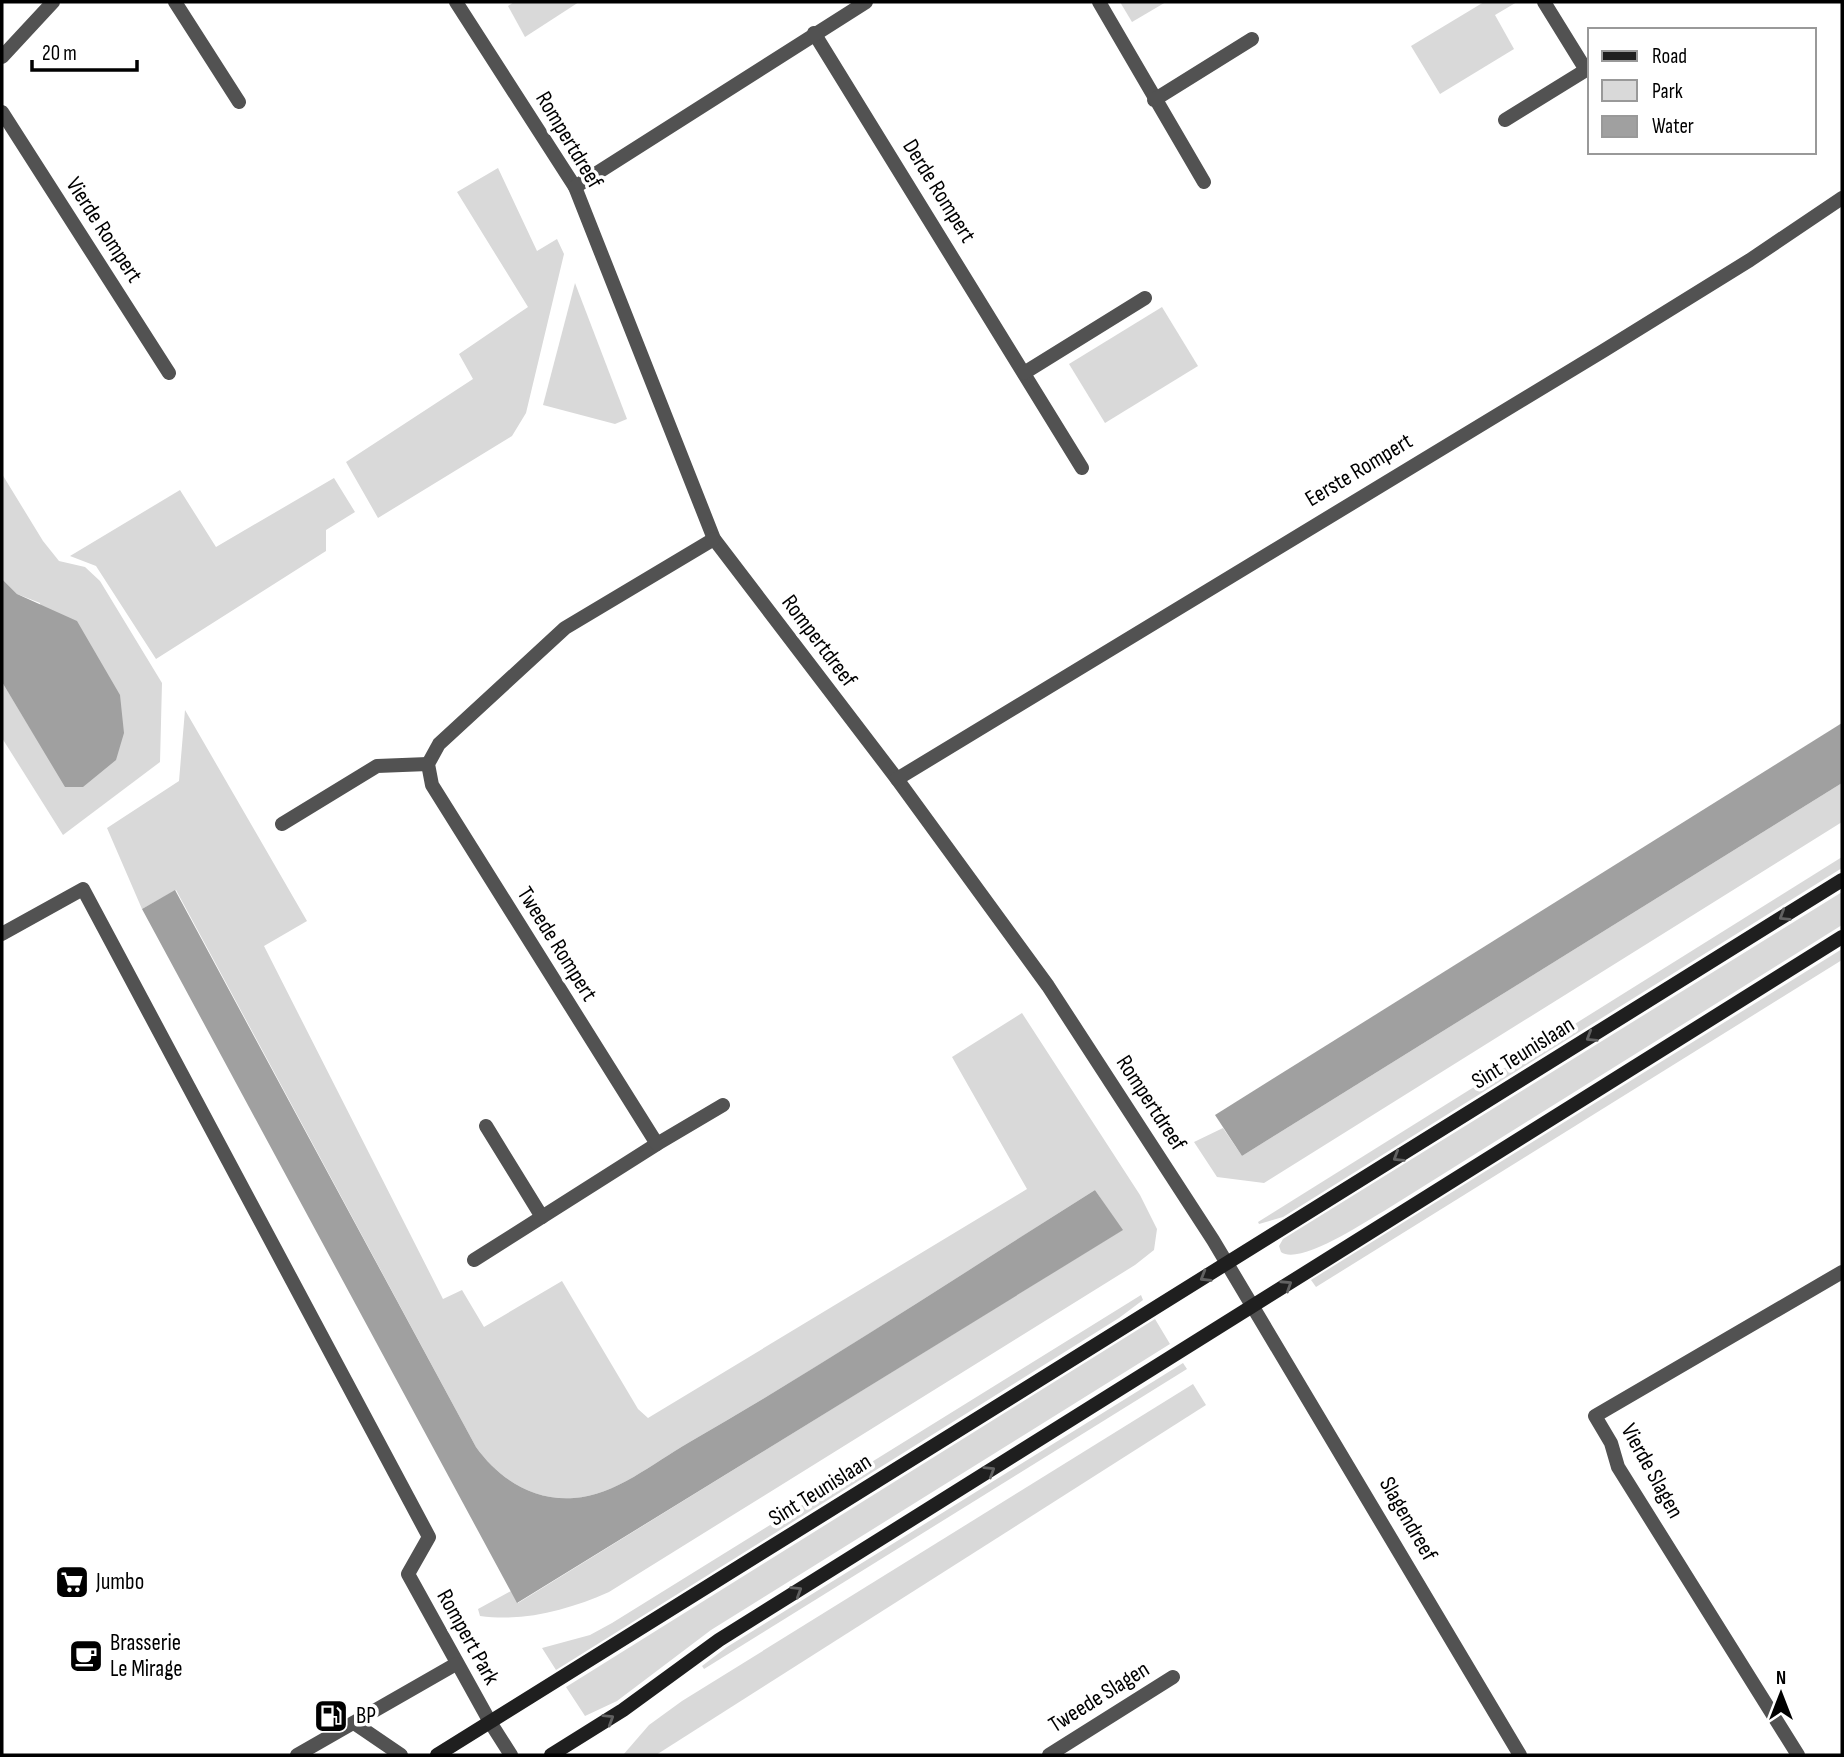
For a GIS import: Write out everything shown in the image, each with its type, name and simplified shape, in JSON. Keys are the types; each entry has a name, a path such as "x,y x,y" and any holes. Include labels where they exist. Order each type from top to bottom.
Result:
{"street":[{"path":"2,57 53,2"},
{"path":"175,2 239,102"},
{"name":"Rompertdreef","path":"456,2 575,187 714,538 897,779 1048,986 1227,1264"},
{"path":"575,187 866,2"},
{"path":"1099,2 1204,182"},
{"path":"1505,120 1586,70 1544,2"},
{"name":"Derde Rompert","path":"814,33 1082,468"},
{"path":"1154,100 1252,39"},
{"name":"Vierde Rompert","path":"2,112 169,373"},
{"name":"Eerste Rompert","path":"897,779 1603,351 1750,260 1842,198"},
{"path":"1024,373 1144,298"},
{"path":"282,824 377,766 428,764 439,744 565,628 714,538"},
{"name":"Tweede Rompert","path":"428,764 432,785 657,1144"},
{"name":"Sint Teunislaan","path":"437,1755 1842,880"},
{"name":"Rompert Park","path":"2,934 83,889 429,1537 408,1574 456,1664 511,1755"},
{"path":"551,1755 623,1710 731,1633 1842,937"},
{"path":"474,1260 723,1105"},
{"path":"486,1126 542,1217"},
{"path":"1227,1264 1253,1307"},
{"name":"Vierde Slagen","path":"1798,1755 1618,1467 1611,1443 1595,1416 1842,1272"},
{"name":"Slagendreef","path":"1253,1307 1520,1755"},
{"path":"298,1755 456,1664"},
{"name":"Tweede Slagen","path":"1049,1755 1173,1677"},
{"path":"354,1723 401,1755"}],"green space":[{"path":"514,2 579,2 525,37 508,6"},
{"path":"1120,2 1166,2 1132,22"},
{"path":"1484,2 1517,2 1495,15 1514,49 1440,94 1411,46"},
{"path":"498,168 537,251 557,239 564,254 526,413 512,436 378,518 346,462 473,379 459,354 528,307 457,192"},
{"path":"575,283 627,419 615,424 543,405"},
{"path":"1162,307 1198,366 1105,423 1069,364"},
{"path":"2,474 43,541 59,561 85,567 100,581 162,683 160,762 63,835 2,738 2,682 66,787 40,603 17,594 2,579"},
{"path":"334,478 355,512 326,530 326,551 156,659 96,566 70,556 180,490 216,547"},
{"path":"185,710 307,921 264,946 443,1299 462,1290 484,1327 562,1281 638,1409 648,1418 1027,1189 952,1057 1022,1013 1140,1195 1157,1229 1154,1250 1135,1265 609,1592 578,1604 530,1616 480,1616 478,1609 511,1591 518,1603 1122,1230 1095,1190 842,1351 619,1485 589,1496 574,1498 545,1496 518,1486 495,1469 476,1447 176,890 142,909 107,828 179,781"},
{"path":"1842,783 1842,822 1264,1183 1217,1177 1194,1142 1223,1128 1242,1156"},
{"path":"1842,857 1842,868 1283,1217 1259,1224 1258,1222"},
{"path":"1842,892 1842,925 1362,1224 1332,1241 1302,1253 1290,1255 1281,1252 1279,1246 1283,1239"},
{"path":"1842,949 1842,960 1316,1287 1311,1280"},
{"path":"1141,1295 1143,1300 1119,1318 556,1670 542,1648 590,1635 612,1623"},
{"path":"1155,1319 1170,1344 711,1630 617,1701 585,1716 566,1687"},
{"path":"1183,1363 1187,1369 704,1669 702,1666 727,1647"},
{"path":"1193,1384 1206,1405 656,1755 623,1755 649,1725 682,1701"}],"water":[{"path":"2,579 17,594 77,621 120,695 124,733 116,760 83,787 65,787 2,682"},
{"path":"1842,723 1842,783 1242,1156 1215,1115"},
{"path":"175,890 476,1447 506,1478 531,1492 559,1498 589,1496 634,1477 842,1350 1095,1190 1123,1230 517,1603 142,909"}],"place":[{"name":"Jumbo","path":"72,1582"},
{"name":"Brasserie Le Mirage","path":"86,1656"},
{"name":"BP","path":"331,1716"}]}
